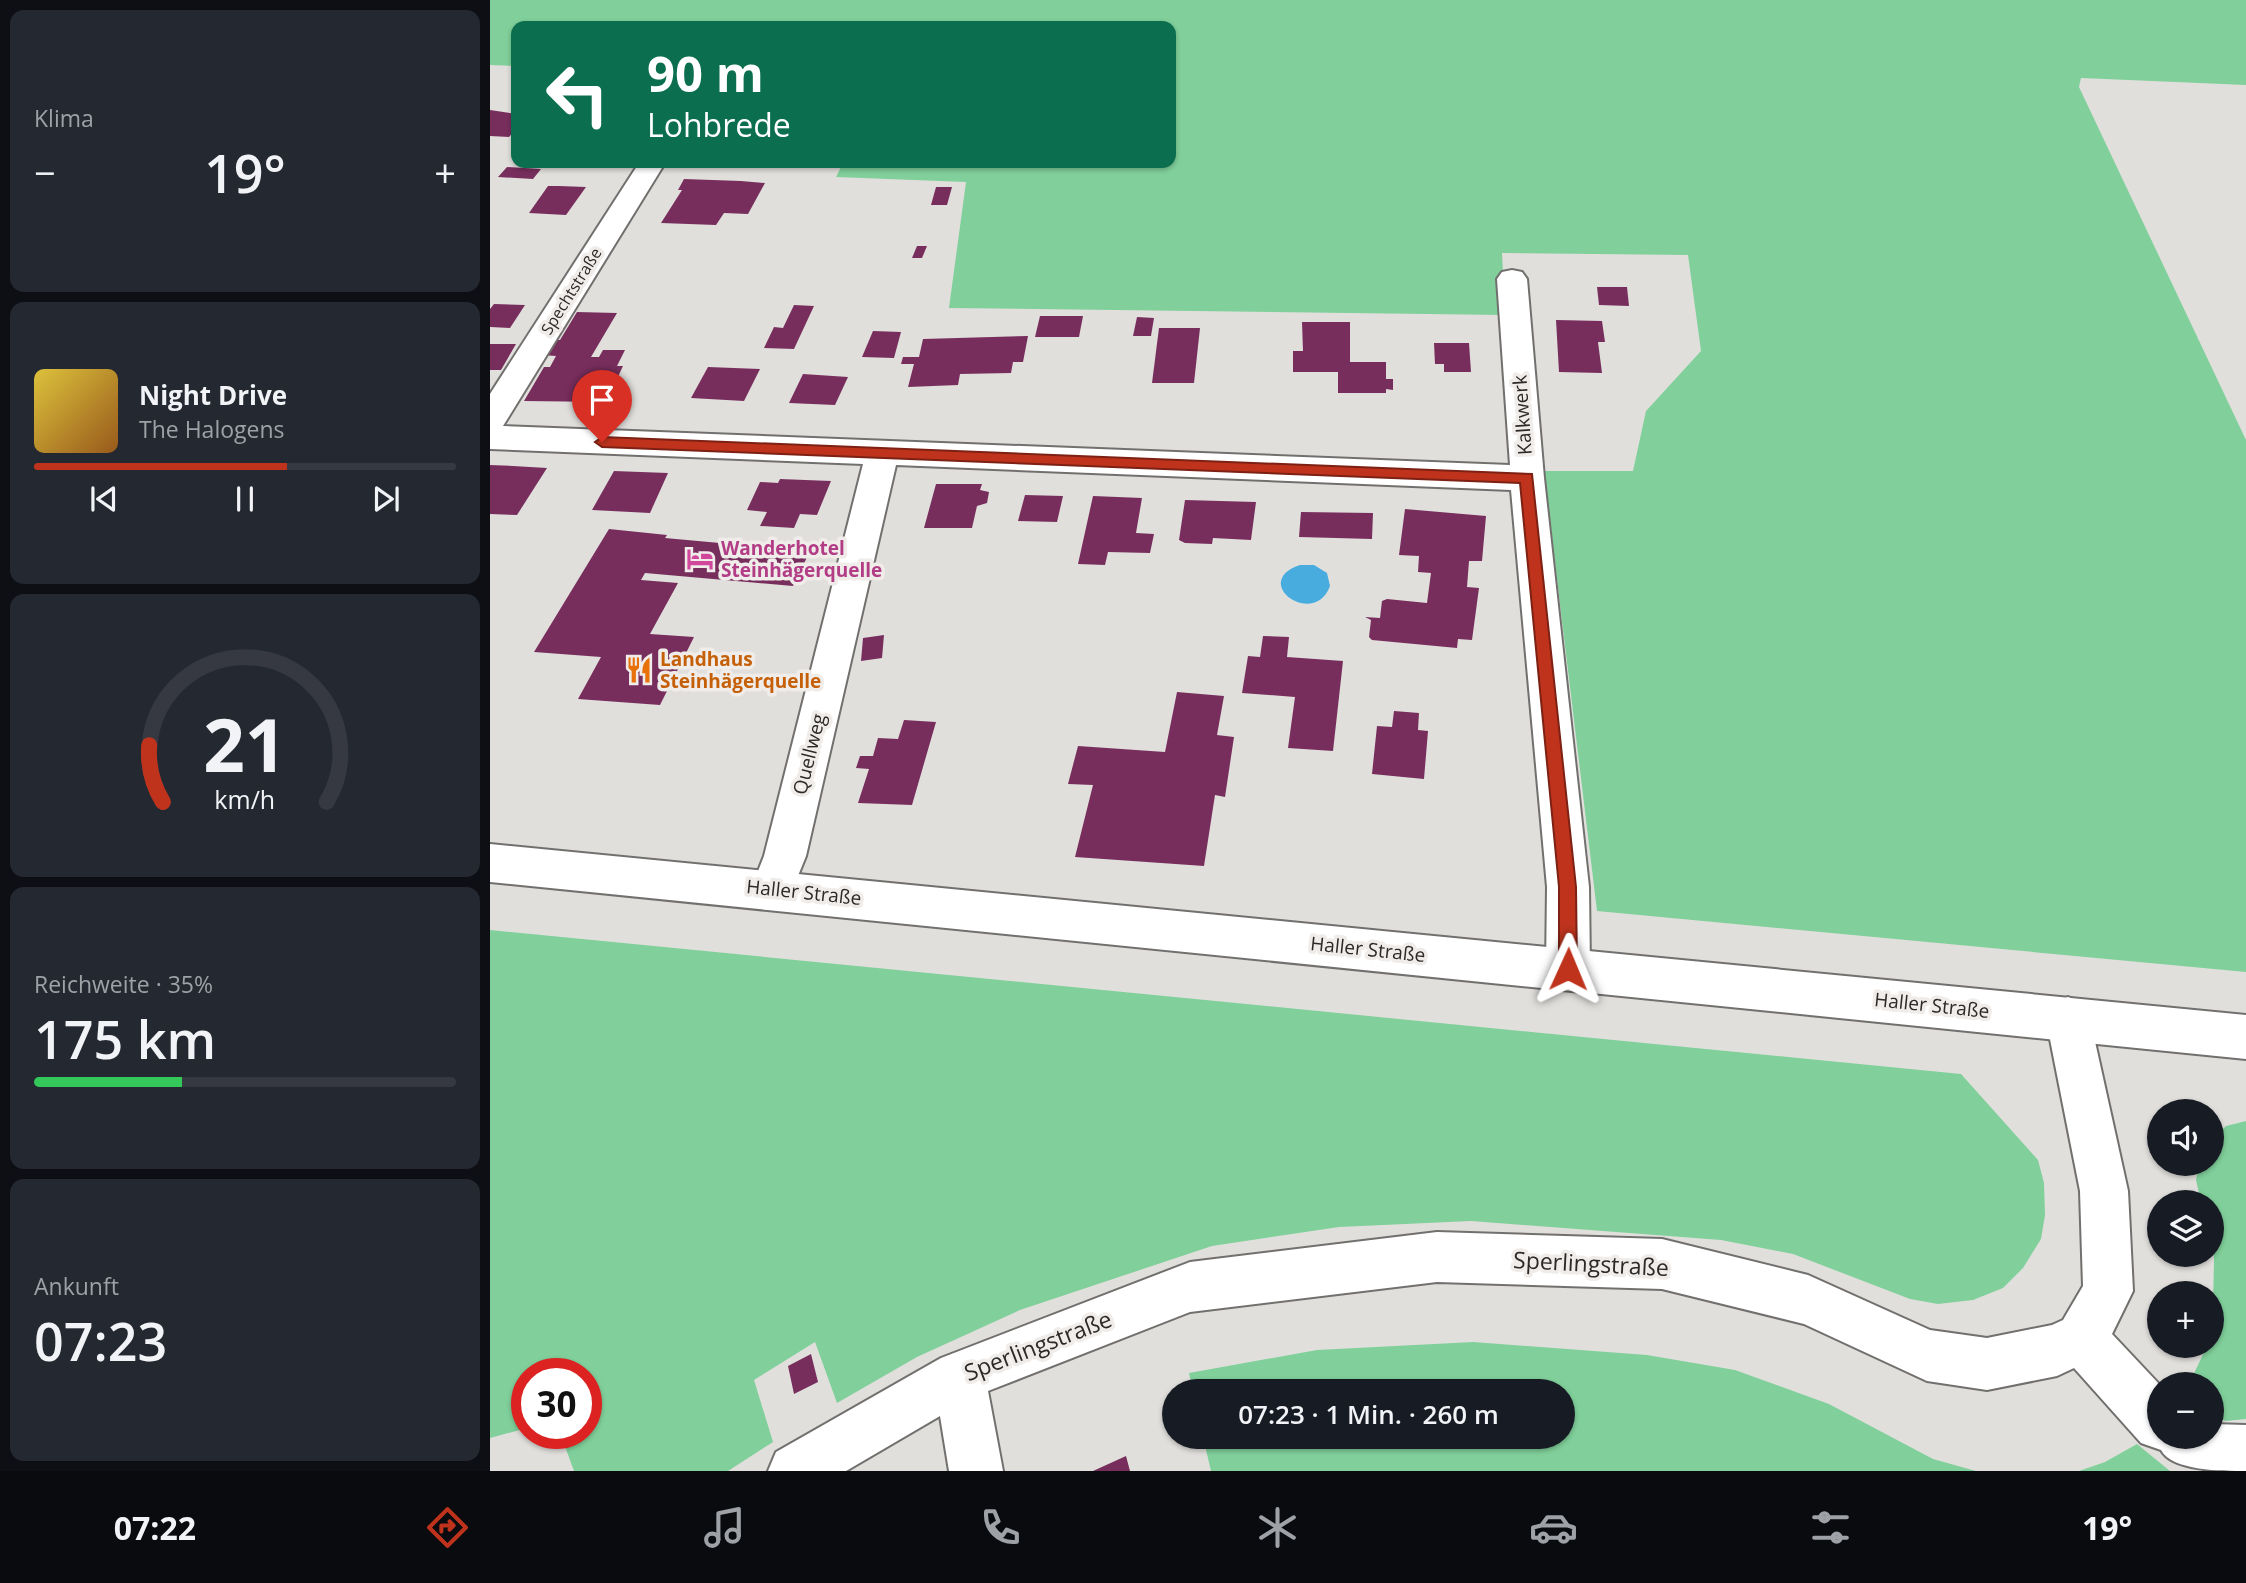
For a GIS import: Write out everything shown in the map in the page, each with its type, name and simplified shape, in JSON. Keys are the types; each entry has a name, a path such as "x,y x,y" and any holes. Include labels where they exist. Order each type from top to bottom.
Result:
{"street":[{"name":"Spechtstraße","path":"490,419 649,168"},
{"name":"Kalkwerk","path":"1512,279 1527,478 1567,887 1568,969"},
{"path":"490,437 1527,478"},
{"name":"Quellweg","path":"772,889 785,856 882,454"},
{"name":"Haller Straße","path":"490,863 2246,1037"},
{"path":"2068,1019 2104,1191 2108,1292 2081,1338 2147,1410"},
{"name":"Sperlingstraße","path":"795,1471 959,1376 1190,1287 1437,1257 1662,1264 1808,1300 1927,1354 1987,1364 2057,1350 2081,1338"},
{"path":"959,1376 976,1471"},
{"path":"2204,1449 2211,1453 2246,1452"}],"green space":[{"path":"490,0 2246,0 2246,85 2081,78 2079,87 2246,440 2246,972 1597,911 1544,471 1633,471 1646,411 1701,351 1688,255 1502,253 1505,315 949,308 966,182 836,177 840,168 1176,168 1176,21 511,21 511,66 490,65"},
{"path":"490,930 1961,1074 2038,1160 2044,1183 2045,1215 2041,1239 2023,1268 2003,1288 1973,1300 1938,1304 1910,1299 1793,1254 1721,1240 1471,1221 1339,1227 1212,1246 1020,1310 917,1357 837,1403 815,1342 754,1380 773,1442 728,1471 574,1471 566,1449 602,1449 602,1358 511,1358 511,1432 490,1438"},
{"path":"2246,1121 2246,1419 2226,1421 2224,1372 2195,1372 2201,1358 2224,1358 2224,1281 2214,1281 2214,1267 2224,1267 2224,1190 2198,1190 2196,1180 2197,1176 2224,1176 2226,1126"},
{"path":"1473,1342 1647,1355 1735,1370 1829,1404 1933,1459 1976,1471 1211,1471 1206,1449 1575,1449 1575,1379 1190,1379 1189,1373 1317,1350"},
{"path":"2137,1444 2170,1471 2079,1471 2105,1462"}],"water":[{"path":"1300,565 1314,565 1327,573 1330,586 1322,598 1311,603 1300,603 1290,598 1283,590 1281,582 1286,573"}],"building":[{"path":"490,110 511,113 509,137 490,136"},
{"path":"507,167 541,169 533,179 498,177"},
{"path":"684,179 765,183 748,214 724,213 716,225 661,223 682,190 678,190"},
{"path":"548,186 586,187 566,215 529,213"},
{"path":"936,187 952,187 947,205 931,205"},
{"path":"917,246 927,246 922,258 912,258"},
{"path":"1597,287 1627,287 1629,306 1599,305"},
{"path":"494,304 525,305 510,328 490,327 490,309"},
{"path":"794,305 814,306 794,349 764,348 774,327 783,328"},
{"path":"577,312 617,313 591,357 599,357 603,350 625,350 617,366 623,366 606,402 524,401 544,367 550,367 556,356 542,355 551,339 560,340"},
{"path":"1040,316 1083,316 1079,337 1035,337"},
{"path":"1137,317 1154,318 1151,336 1133,336"},
{"path":"1556,320 1602,321 1605,342 1598,342 1602,373 1559,372"},
{"path":"1302,322 1350,322 1350,362 1386,362 1386,379 1393,379 1393,390 1386,389 1386,393 1338,393 1338,372 1293,372 1293,351 1303,351"},
{"path":"1159,328 1200,328 1194,383 1152,383"},
{"path":"873,331 901,332 894,358 862,357"},
{"path":"1028,336 1023,362 1013,362 1011,373 960,374 958,385 908,387 914,364 901,364 903,357 919,357 923,339"},
{"path":"1434,343 1469,343 1471,372 1444,372 1444,364 1435,364"},
{"path":"490,344 516,344 501,370 490,370"},
{"path":"708,367 760,369 744,401 691,398"},
{"path":"803,374 848,377 835,405 789,403"},
{"path":"490,465 547,468 517,515 490,514"},
{"path":"614,471 668,473 650,513 592,510"},
{"path":"780,479 831,481 817,515 800,514 794,528 760,526 767,512 747,510 760,482 778,483"},
{"path":"936,484 982,484 980,490 989,492 987,503 977,506 972,528 924,528"},
{"path":"1025,495 1063,496 1057,522 1018,521"},
{"path":"1093,496 1142,498 1136,533 1154,534 1150,553 1108,552 1105,565 1078,564"},
{"path":"1185,500 1256,502 1251,540 1213,538 1212,544 1185,543 1179,540"},
{"path":"1405,509 1486,516 1482,561 1469,561 1467,587 1479,588 1472,640 1458,639 1457,648 1372,640 1369,637 1371,620 1365,617 1380,618 1382,601 1387,599 1427,603 1431,573 1418,572 1419,556 1399,555"},
{"path":"1301,512 1373,513 1372,539 1299,537"},
{"path":"609,529 667,535 665,538 810,551 793,586 645,573 641,580 678,583 650,634 694,637 660,705 578,699 601,657 534,652"},
{"path":"884,635 882,658 861,661 863,638"},
{"path":"1263,636 1289,637 1287,657 1343,661 1333,751 1288,748 1295,697 1242,693 1248,656 1260,657"},
{"path":"1177,692 1224,696 1217,735 1234,737 1225,797 1215,795 1204,866 1075,857 1093,785 1068,784 1078,746 1165,752"},
{"path":"1394,711 1419,713 1418,730 1428,731 1424,779 1372,774 1377,726 1392,727"},
{"path":"904,720 936,722 912,805 858,803 869,769 856,768 860,756 873,756 878,738 898,739"},
{"path":"811,1354 818,1382 794,1394 788,1366"},
{"path":"1126,1456 1130,1471 1093,1471"}],"place":[{"name":"Wanderhotel Steinhägerquelle","path":"700,559"},
{"name":"Landhaus Steinhägerquelle","path":"639,670"}],"route":[{"path":"602,442 1527,478 1567,887 1568,969"}]}
